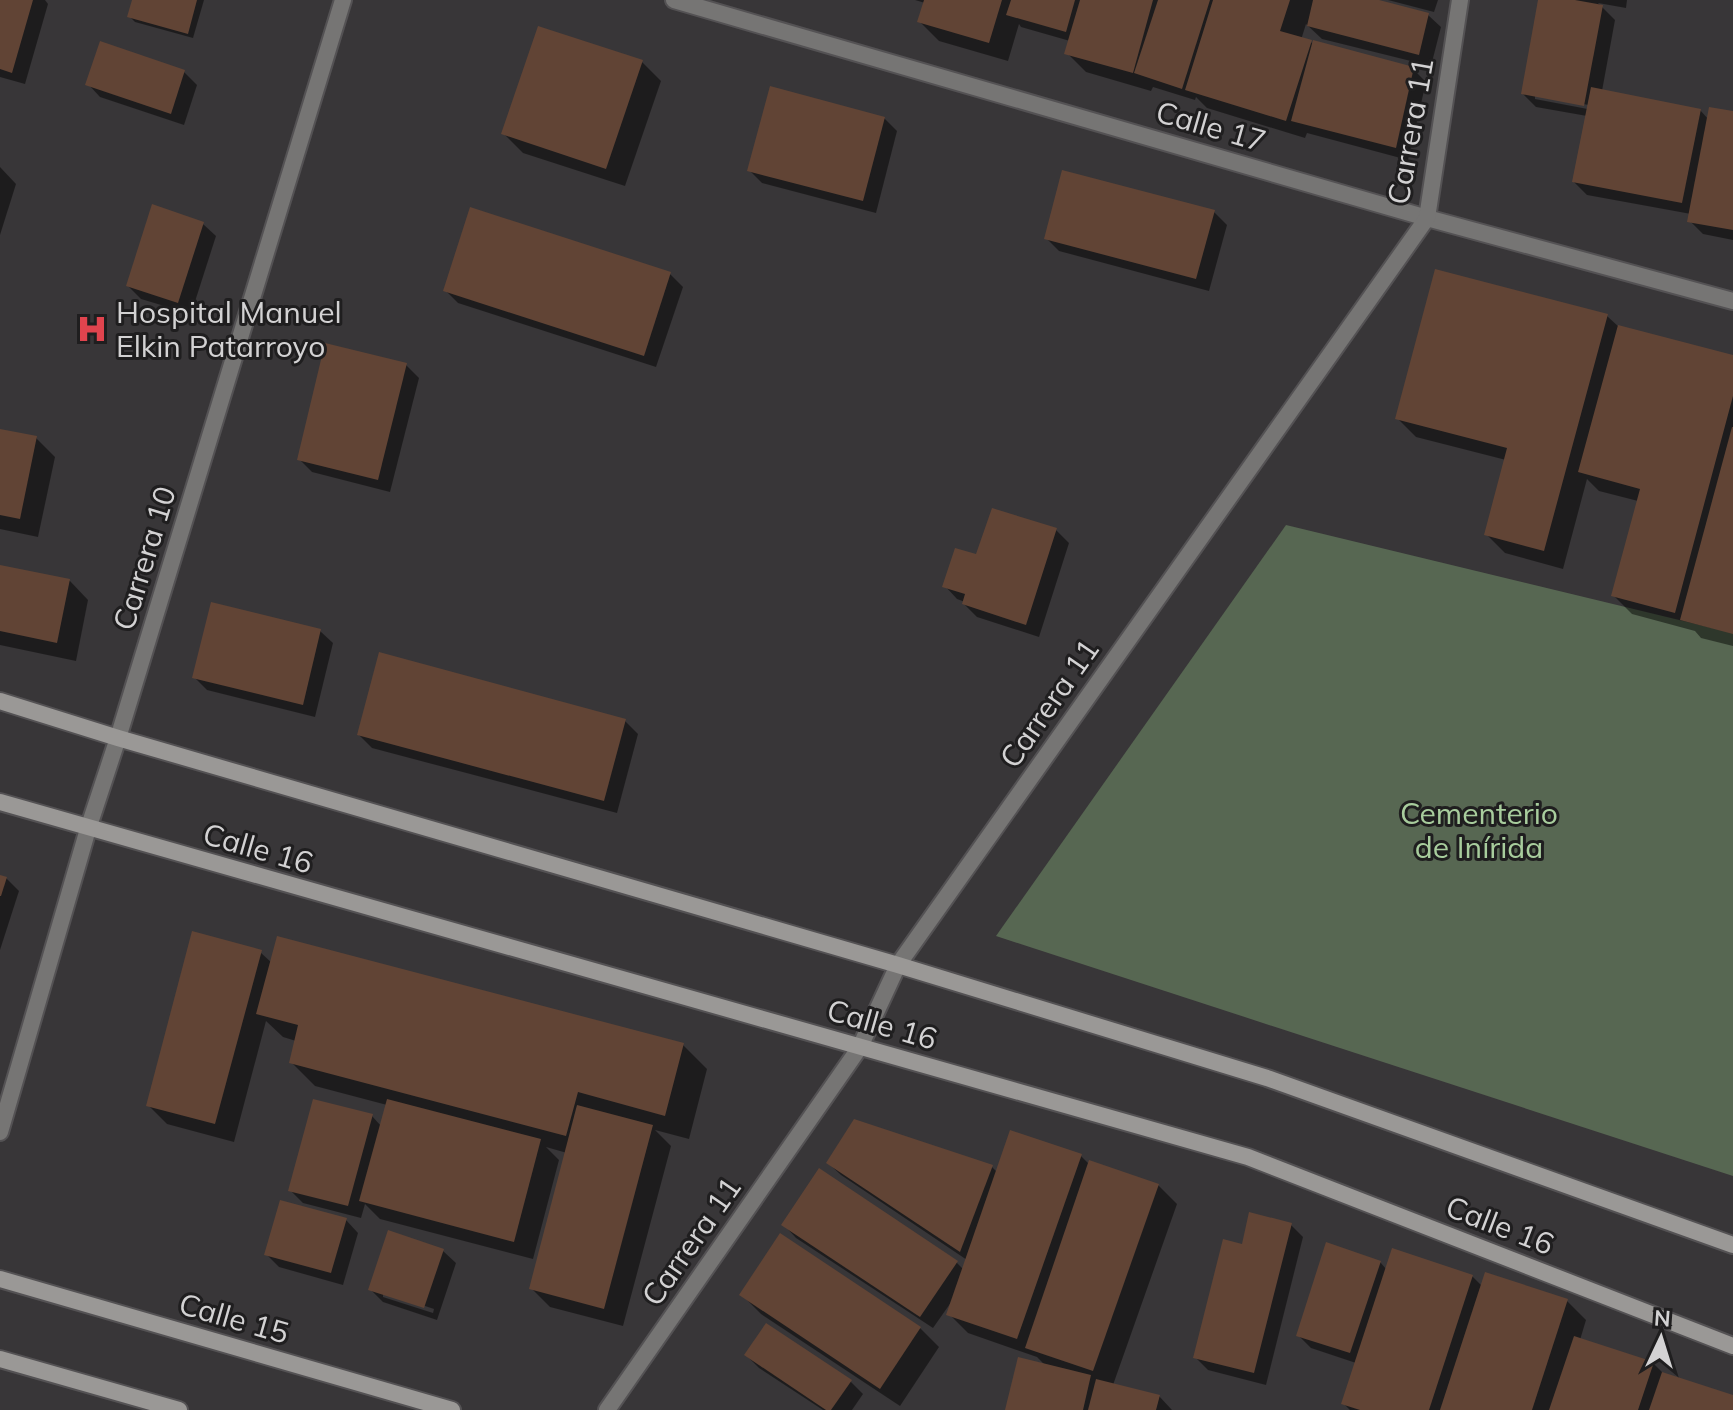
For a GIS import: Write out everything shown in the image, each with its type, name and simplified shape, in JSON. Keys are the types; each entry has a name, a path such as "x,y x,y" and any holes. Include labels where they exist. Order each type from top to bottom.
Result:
{"street":[{"name":"Carrera 10","path":"0,1132 88,829 343,0"},
{"name":"Calle 17","path":"674,0 1427,218 1733,301"},
{"name":"Carrera 11","path":"607,1410 860,1047 898,965 1427,218 1460,0"},
{"name":"Calle 16","path":"0,701 898,965 1267,1078 1733,1245"},
{"name":"Calle 16","path":"0,802 1248,1157 1733,1346"},
{"name":"Calle 15","path":"0,1279 452,1410"},
{"path":"0,1359 179,1410"}],"green space":[{"name":"Cementerio de Inírida","path":"1286,525 1733,633 1733,1176 996,936"}],"building":[{"path":"0,0 33,0 12,73 0,69"},
{"path":"132,0 197,0 188,34 127,17"},
{"path":"924,0 1002,0 989,43 917,22"},
{"path":"1011,0 1075,0 1066,32 1006,15"},
{"path":"1080,0 1153,0 1133,73 1064,54"},
{"path":"1158,0 1210,0 1182,89 1134,73"},
{"path":"1213,0 1290,0 1280,31 1312,40 1286,121 1185,90"},
{"path":"1313,0 1379,0 1429,13 1419,55 1307,26"},
{"path":"1538,0 1575,0 1603,5 1584,106 1521,94"},
{"path":"538,26 643,60 606,169 501,134"},
{"path":"1313,40 1414,67 1396,148 1291,121"},
{"path":"100,41 185,70 171,114 85,85"},
{"path":"770,86 885,117 863,201 747,171"},
{"path":"1591,87 1701,109 1682,203 1572,182"},
{"path":"1709,107 1733,111 1733,230 1687,222"},
{"path":"1062,170 1215,210 1196,279 1044,239"},
{"path":"152,204 204,222 178,303 126,286"},
{"path":"470,207 671,272 644,356 443,291"},
{"path":"1435,269 1608,314 1544,551 1484,535 1507,448 1395,419"},
{"path":"1618,325 1733,355 1733,396 1675,613 1611,596 1640,489 1578,472"},
{"path":"325,343 407,363 378,480 297,460"},
{"path":"1733,427 1733,634 1680,620"},
{"path":"0,429 37,436 20,519 0,515"},
{"path":"992,508 1057,528 1026,625 962,604 965,594 942,587 955,548 976,554"},
{"path":"0,565 70,579 57,643 0,631"},
{"path":"211,602 321,629 303,705 192,678"},
{"path":"379,652 626,719 604,801 357,735"},
{"path":"0,875 7,877 1,896 0,896"},
{"path":"192,931 262,950 215,1124 146,1106"},
{"path":"277,936 684,1043 665,1116 578,1092 566,1136 289,1063 298,1025 256,1014"},
{"path":"313,1099 373,1114 348,1206 288,1191"},
{"path":"387,1099 541,1139 514,1242 359,1201"},
{"path":"577,1105 653,1125 604,1309 529,1289"},
{"path":"854,1119 993,1165 960,1252 826,1163"},
{"path":"1010,1130 1082,1154 1017,1339 946,1315"},
{"path":"1089,1160 1159,1184 1093,1371 1025,1348"},
{"path":"819,1168 958,1261 920,1317 781,1225"},
{"path":"280,1200 347,1218 331,1273 264,1255"},
{"path":"1249,1212 1292,1223 1254,1373 1193,1358 1223,1239 1242,1244"},
{"path":"388,1230 444,1249 424,1308 368,1290"},
{"path":"780,1233 921,1327 880,1389 739,1295"},
{"path":"1326,1242 1381,1261 1350,1353 1296,1336"},
{"path":"1392,1248 1473,1275 1429,1410 1360,1410 1341,1404"},
{"path":"1485,1272 1568,1299 1532,1410 1440,1410"},
{"path":"766,1323 852,1380 831,1410 826,1410 744,1355"},
{"path":"1574,1336 1654,1362 1638,1410 1549,1410"},
{"path":"1018,1357 1091,1375 1083,1410 1005,1410"},
{"path":"1662,1372 1733,1395 1733,1410 1649,1410"},
{"path":"1096,1379 1160,1395 1156,1410 1088,1410"}],"place":[{"name":"Hospital Manuel Elkin Patarroyo","path":"92,329"}]}
